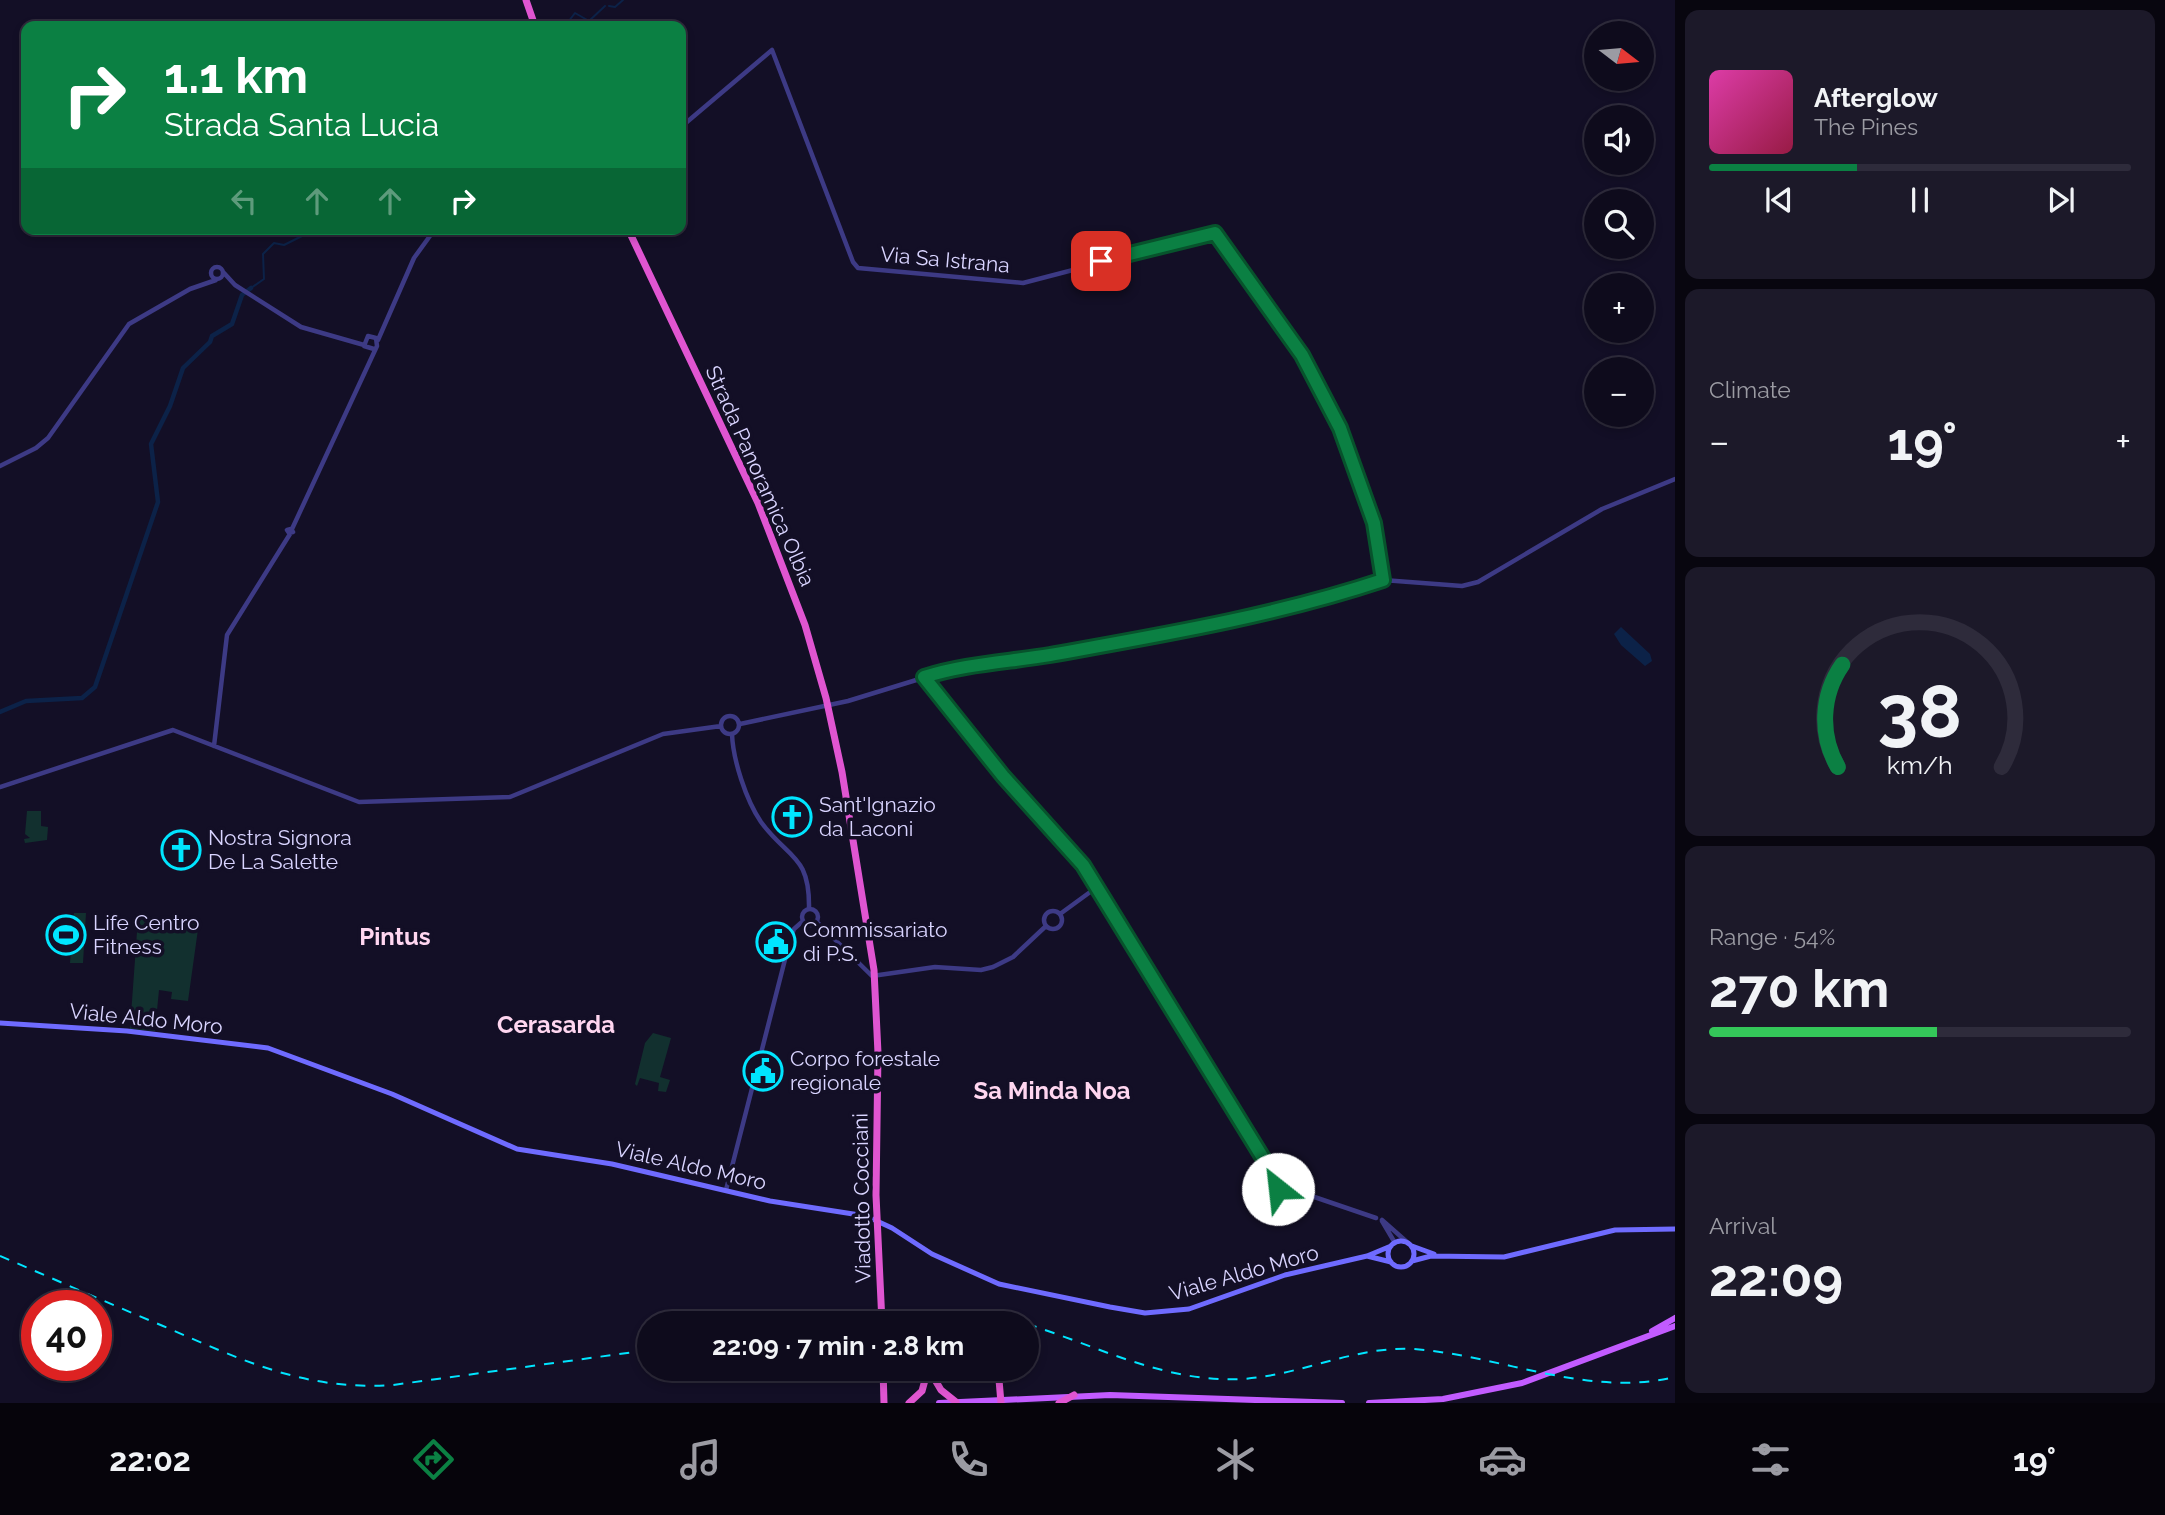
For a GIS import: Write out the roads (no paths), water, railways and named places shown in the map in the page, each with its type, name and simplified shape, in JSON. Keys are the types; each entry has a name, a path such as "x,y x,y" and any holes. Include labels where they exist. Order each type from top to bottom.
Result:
{"highway":[{"path":"526,0 533,21"},
{"name":"Strada Panoramica Olbia","path":"631,235 758,503 805,625 826,698"},
{"name":"Viadotto Cocciani","path":"826,698 842,772 874,970 878,1054 876,1195 881,1311"},
{"path":"883,1381 884,1403"},
{"path":"909,1403 922,1391 925,1381"},
{"path":"936,1381 941,1390 956,1402"},
{"path":"999,1381 1001,1403"},
{"path":"1059,1403 1074,1395"}],"main road":[{"name":"Viale Aldo Moro","path":"0,1023 127,1031 268,1048 393,1094 517,1149 612,1164 726,1190 866,1216 892,1228 932,1254 999,1284 1145,1313 1189,1310 1285,1275 1367,1256 1393,1244"},
{"path":"1458,1257 1430,1254 1409,1244 1393,1244 1388,1255 1391,1262 1402,1267 1431,1256 1458,1257 1493,1258 1525,1253 1615,1230 1674,1230"},
{"path":"1409,1244 1412,1261"},
{"name":"Viale Aldo Moro","path":"1367,1256 1391,1262"},
{"path":"1632,1343 1675,1318"},
{"path":"1369,1403 1443,1399 1503,1387 1593,1359 1675,1326"},
{"path":"939,1403 1074,1395 1342,1403"}],"street":[{"name":"Via Sa Istrana","path":"686,123 772,50 853,262 858,268 1023,283 1215,233 1302,355 1340,428 1374,523 1383,580"},
{"path":"214,746 227,635 291,531 414,258 431,235"},
{"path":"206,281 217,267 235,285 301,327 364,343 372,349"},
{"path":"211,273 217,280"},
{"path":"217,280 224,273"},
{"path":"0,466 48,438 129,324 206,281 217,280 235,285"},
{"path":"364,343 386,323"},
{"path":"372,335 378,342"},
{"path":"809,909 804,870 756,813 734,756 732,734 740,724 848,701 952,669 1052,654 1253,615 1383,580 1462,586 1478,582 1602,509 1675,478"},
{"path":"924,677 1003,776 1083,865 1279,1184 1285,1183 1288,1188 1377,1218"},
{"path":"732,734 724,732 721,726 723,719 730,715 736,717 740,724"},
{"path":"0,787 169,731 359,802 510,797 663,734 721,726"},
{"path":"1060,914 1054,911 1046,913 1046,926 1052,929 1059,925 1060,914 1097,887"},
{"path":"809,909 816,912 817,921 872,976 935,967 981,970 993,967 1013,957 1046,926"},
{"path":"806,923 803,913 809,909"},
{"path":"726,1190 790,940 794,929 817,921"},
{"path":"1393,1244 1392,1232 1382,1220 1409,1244"}],"water":[{"path":"1621,627 1650,654 1652,661 1645,666 1621,645 1614,634"}],"waterway":[{"path":"609,6 615,7 623,0"},
{"path":"589,21 605,6"},
{"path":"569,21 575,13 589,21"},
{"path":"251,288 264,279 263,254 274,243 284,245 304,235"},
{"path":"0,712 26,701 82,698 95,687 158,502 151,444 170,406 183,368 210,342 212,336 232,324 242,295 251,288"}],"railway":[{"path":"0,1256 247,1361 274,1371 331,1383 393,1385 637,1352"},
{"path":"1039,1328 1159,1369 1213,1379 1263,1377 1348,1356 1391,1349 1446,1353 1576,1379 1642,1382 1675,1377"}],"place":[{"name":"Sant'Ignazio da Laconi","path":"792,817"},
{"name":"Nostra Signora De La Salette","path":"181,850"},
{"name":"Life Centro Fitness","path":"66,935"},
{"name":"Commissariato di P.S.","path":"776,942"},
{"name":"Corpo forestale regionale","path":"763,1071"}],"district":[{"name":"Pintus","path":"395,937"},
{"name":"Cerasarda","path":"556,1025"},
{"name":"Sa Minda Noa","path":"1052,1091"}]}
